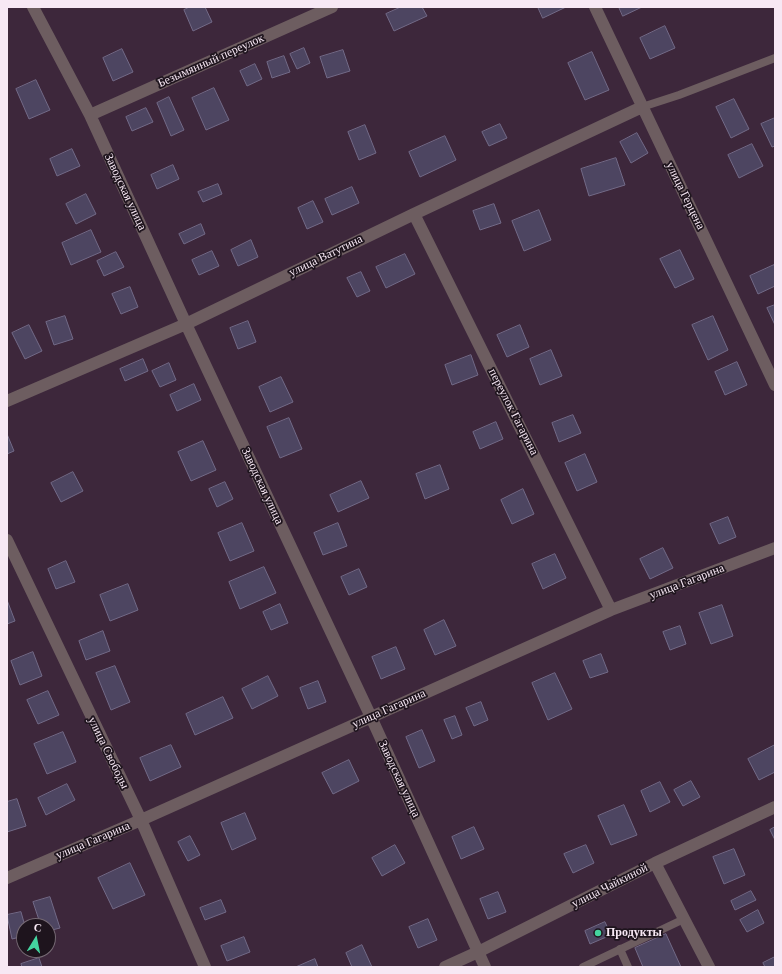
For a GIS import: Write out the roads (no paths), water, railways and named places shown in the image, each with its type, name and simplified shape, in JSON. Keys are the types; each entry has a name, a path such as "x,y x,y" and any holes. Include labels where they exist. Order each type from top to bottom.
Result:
{"street":[{"name":"Заводская улица","path":"33,7 90,115 186,324 371,718 485,967"},
{"name":"Безымянный переулок","path":"90,115 332,7"},
{"name":"улица Герцена","path":"595,7 775,385"},
{"name":"улица Ватутина","path":"7,401 186,324 414,214 642,107"},
{"name":"переулок Гагарина","path":"414,214 612,610"},
{"name":"улица Свободы","path":"7,540 141,820 205,967"},
{"name":"улица Гагарина","path":"7,878 141,820 612,610 775,548"},
{"name":"улица Чайкиной","path":"446,967 655,863 775,807"},
{"path":"655,863 709,967"}],"lane":[{"path":"642,107 679,95 775,58"},
{"path":"582,967 684,919"},
{"path":"620,950 628,967"}],"place":[{"name":"Продукты","path":"598,933"}]}
